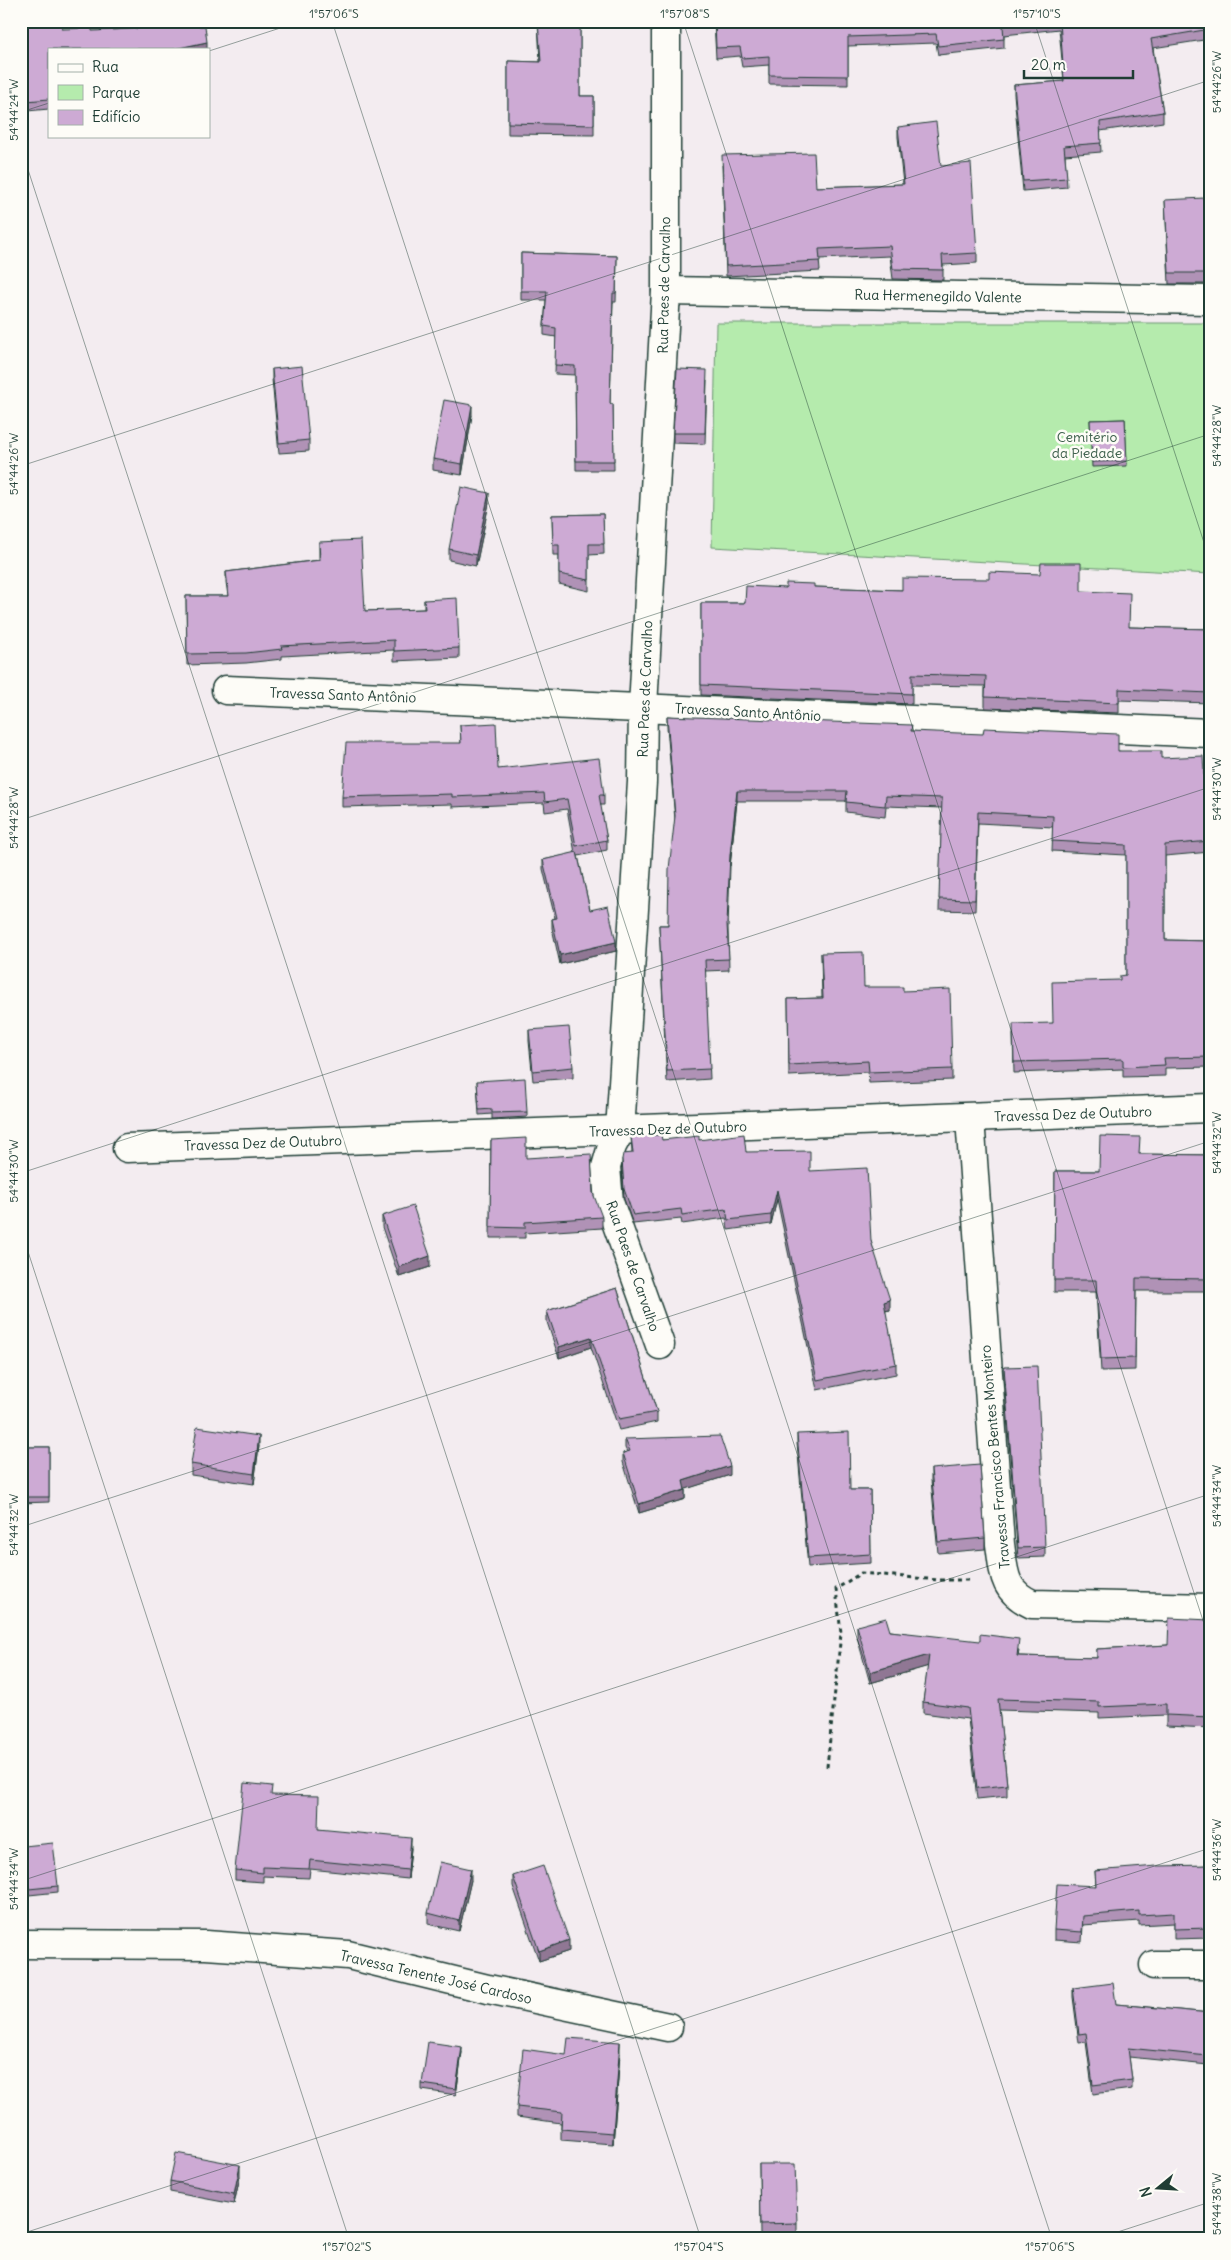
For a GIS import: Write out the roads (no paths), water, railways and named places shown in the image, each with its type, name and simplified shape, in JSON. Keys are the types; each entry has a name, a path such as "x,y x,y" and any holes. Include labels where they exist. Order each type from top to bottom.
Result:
{"street":[{"name":"Rua Paes de Carvalho","path":"660,1345 609,1202 606,1168 612,1146 620,1131 642,782 643,707 666,291 666,21"},
{"name":"Rua Hermenegildo Valente","path":"666,291 1210,300"},
{"name":"Travessa Santo Antônio","path":"226,690 1210,733"},
{"name":"Travessa Dez de Outubro","path":"127,1148 1210,1108"},
{"name":"Travessa Francisco Bentes Monteiro","path":"970,1118 1000,1544 1005,1580 1018,1598 1032,1604 1210,1608"},
{"name":"Travessa Tenente José Cardoso","path":"21,1944 206,1945 348,1955 488,1989 668,2027"},
{"path":"1154,1965 1210,1965"}],"park label":[{"name":"Cemitério da Piedade","path":"1087,446"}]}
